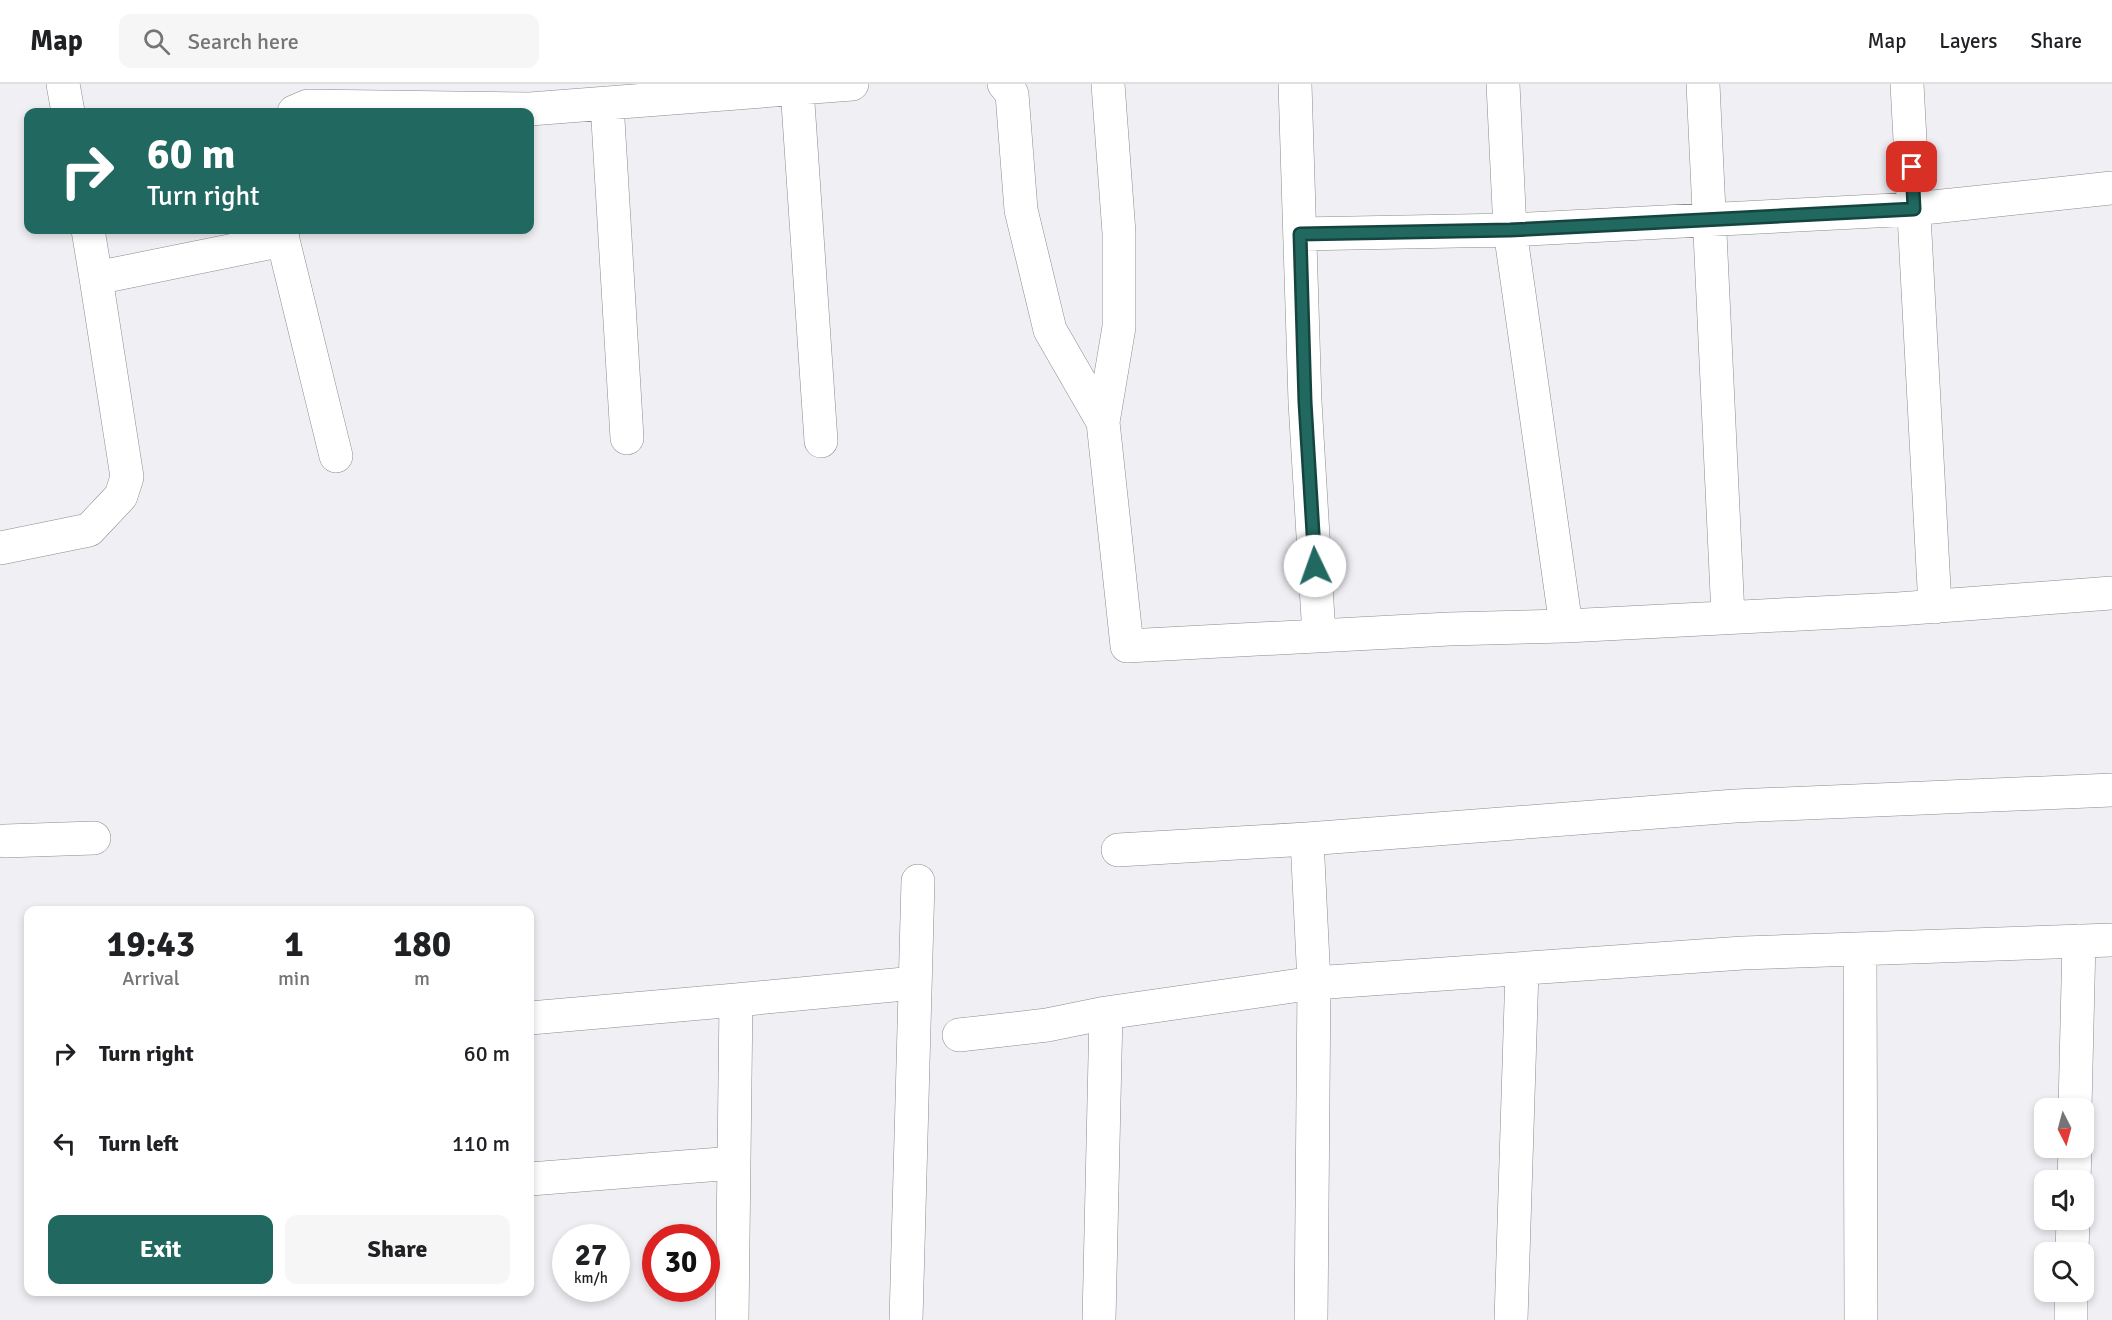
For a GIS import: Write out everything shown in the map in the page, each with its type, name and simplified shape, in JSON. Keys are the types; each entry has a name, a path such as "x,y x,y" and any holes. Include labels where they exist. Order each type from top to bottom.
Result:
{"street":[{"path":"63,84 67,108"},
{"path":"534,109 852,84"},
{"path":"1004,84 1012,94 1021,210 1050,330 1103,422"},
{"path":"1108,84 1119,233 1119,327 1103,422 1127,646 1935,607 2112,593"},
{"path":"1295,84 1305,402 1319,636"},
{"path":"1503,84 1510,230 1566,626"},
{"path":"1703,84 1728,616"},
{"path":"1907,84 1935,607"},
{"path":"797,88 821,441"},
{"path":"607,103 627,438"},
{"path":"303,108 308,106 456,108"},
{"path":"1300,234 1510,230 1914,209 2112,188"},
{"path":"0,548 89,530 121,496 127,477 89,234"},
{"path":"96,278 282,235 336,456"},
{"path":"1118,850 1308,839 1735,806 2112,790"},
{"path":"2,832 94,838"},
{"path":"1308,839 1314,984 1311,1320"},
{"path":"906,1320 918,881"},
{"path":"959,1035 1047,1025 1106,1013 1314,984 1743,953 1860,951 2112,940"},
{"path":"2075,1098 2079,941"},
{"path":"1860,951 1862,1320"},
{"path":"1511,1320 1522,970"},
{"path":"534,1018 915,983"},
{"path":"730,1320 736,1000"},
{"path":"1099,1320 1106,1013"},
{"path":"534,1179 734,1163"},
{"path":"2071,1302 2071,1320"}],"route":[{"path":"1315,566 1305,402 1300,234 1510,230 1914,209 1912,167"}]}
